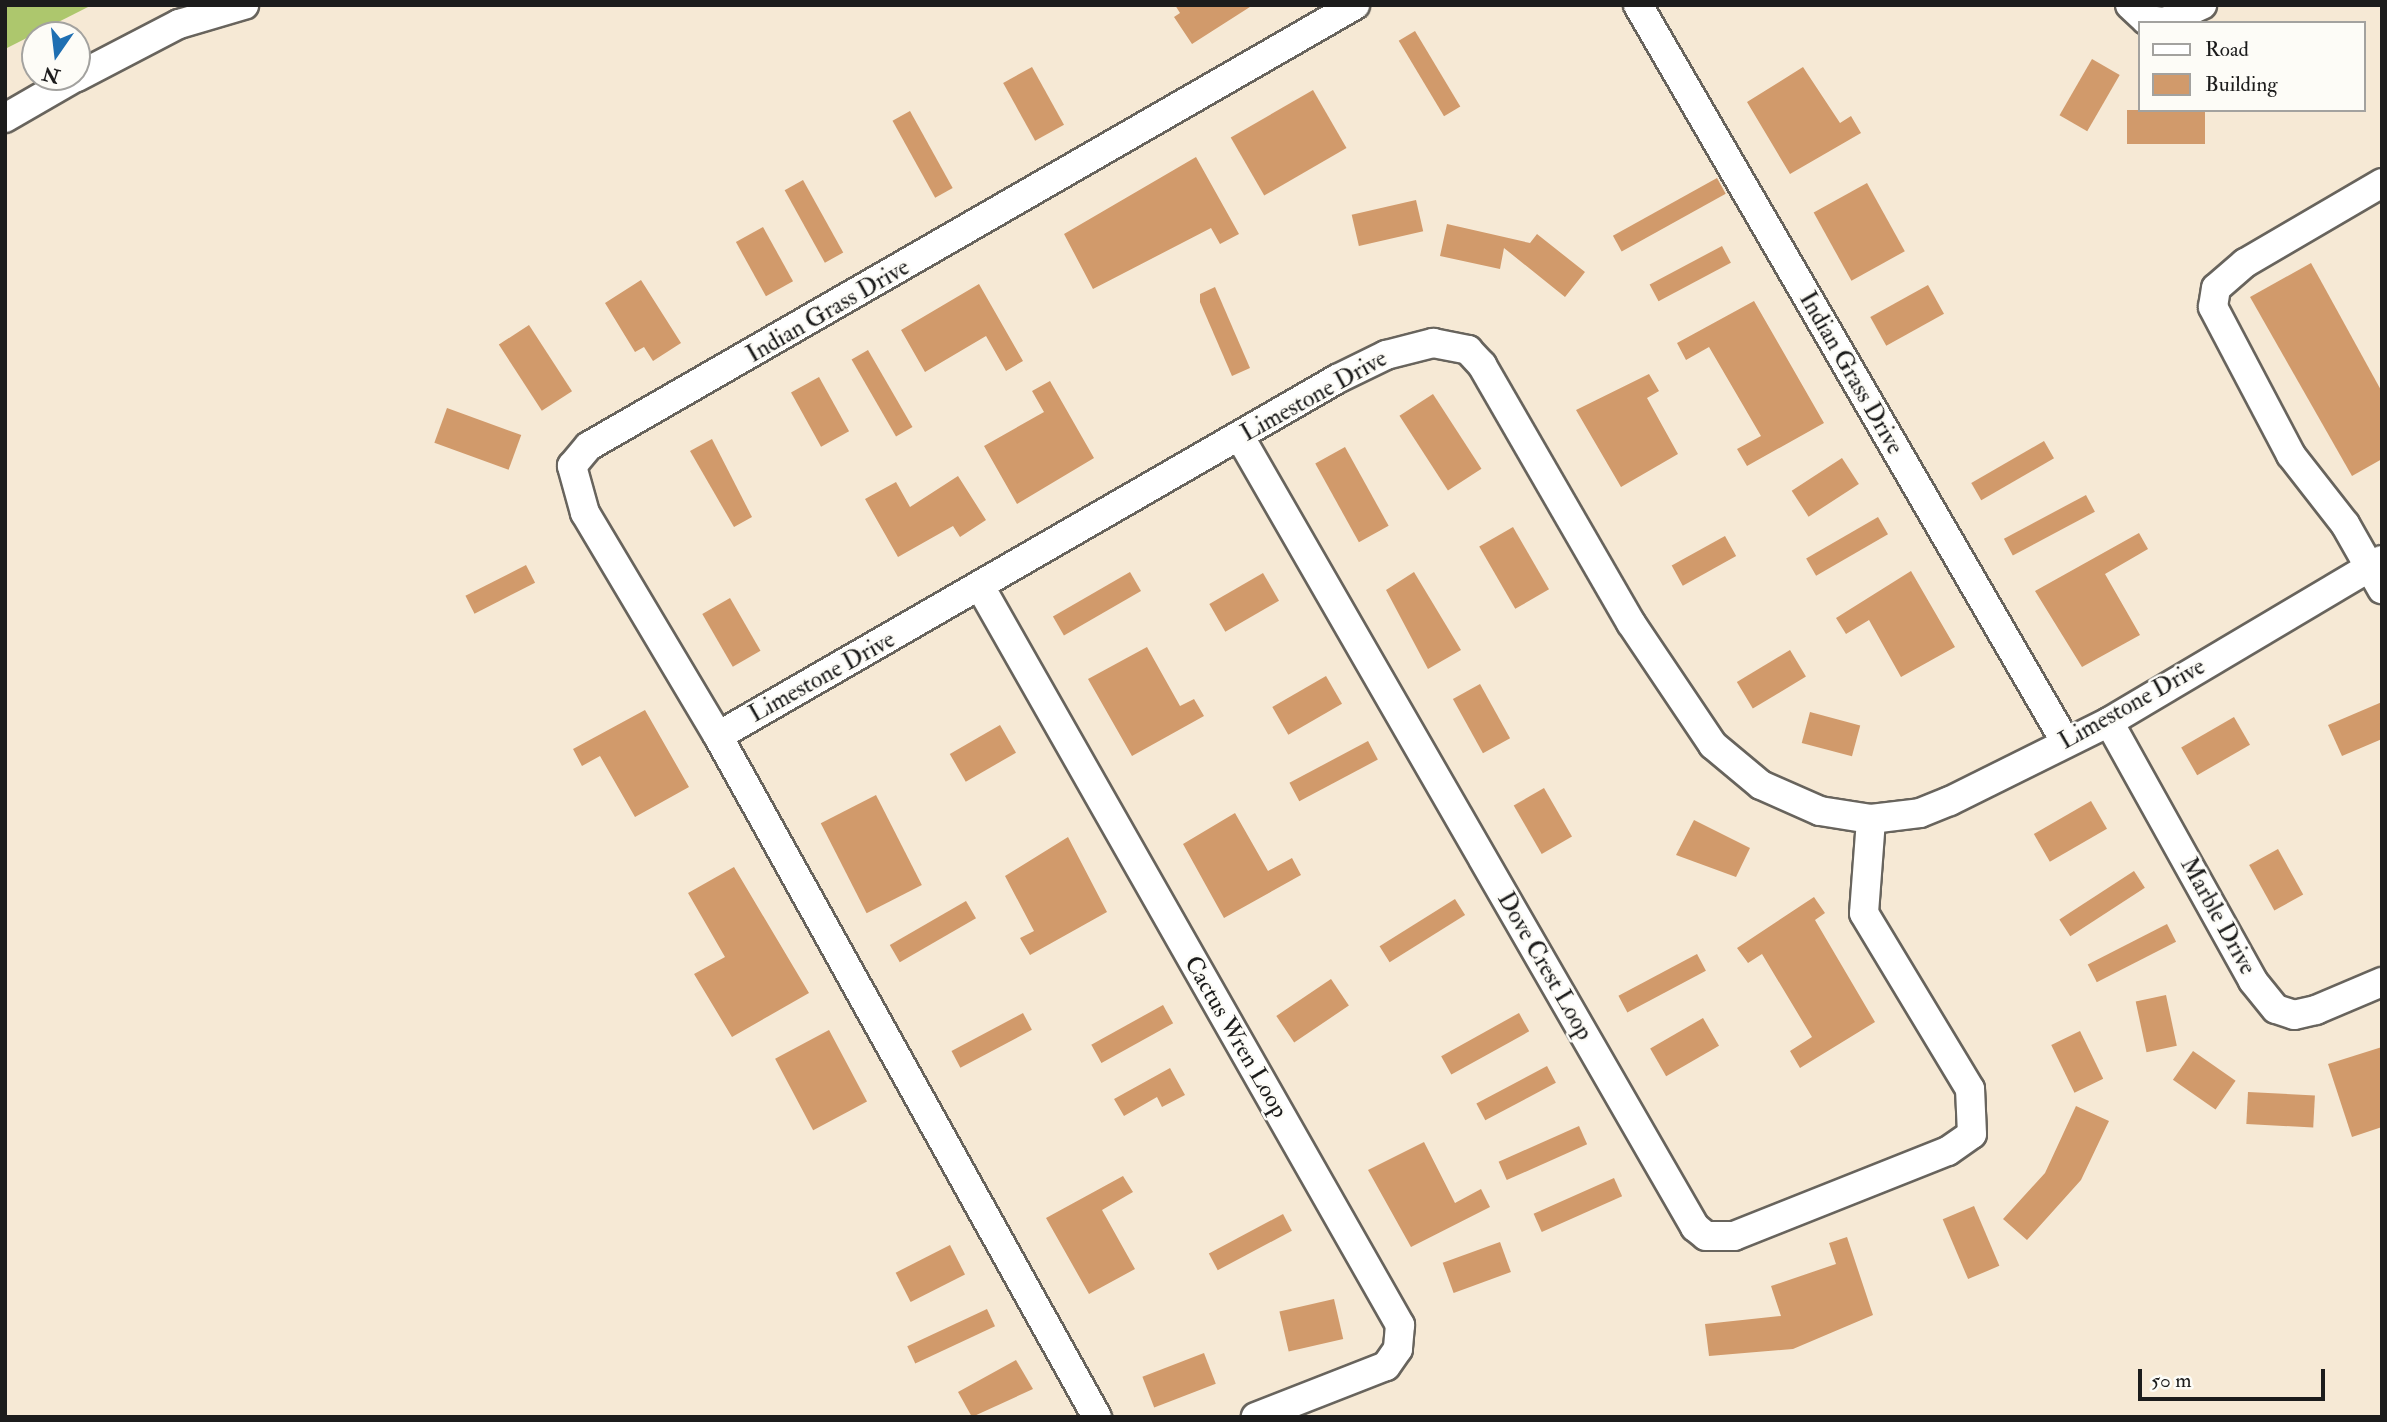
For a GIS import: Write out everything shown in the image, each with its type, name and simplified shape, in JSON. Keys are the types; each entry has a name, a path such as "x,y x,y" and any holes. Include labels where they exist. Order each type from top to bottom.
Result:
{"street":[{"path":"91,70 179,24 244,5"},
{"name":"Indian Grass Drive","path":"719,736 585,513 572,467 580,453 1355,5"},
{"name":"Indian Grass Drive","path":"1638,5 2064,741"},
{"path":"2138,13 2179,19 2202,5"},
{"path":"5,118 52,91"},
{"path":"2378,572 2291,455 2213,307 2216,288 2245,263 2382,183"},
{"name":"Limestone Drive","path":"719,736 1386,355 1433,343 1468,350 1631,623 1713,745 1783,798 1871,819 1920,813 1950,802 2064,741 2109,722 2378,572"},
{"name":"Dove Crest Loop","path":"1240,437 1695,1227 1706,1236 1734,1236 1948,1151 1974,1126 1970,1089 1864,913 1871,819"},
{"name":"Cactus Wren Loop","path":"981,588 1400,1325 1398,1349 1386,1366 1256,1417"},
{"name":"Marble Drive","path":"2109,722 2253,981 2276,1009 2294,1015 2316,1010 2382,982"},
{"path":"719,736 1097,1417"}],"green space":[{"path":"5,5 92,5 60,21 21,21 21,41 5,49"}],"building":[{"path":"1175,5 1253,5 1192,44 1174,17 1180,13"},
{"path":"1415,31 1460,106 1444,116 1399,41"},
{"path":"2092,59 2120,75 2087,131 2060,115"},
{"path":"1032,67 1064,125 1035,141 1003,83"},
{"path":"1803,67 1840,123 1851,116 1861,133 1790,174 1747,102"},
{"path":"1313,90 1346,148 1264,196 1231,138"},
{"path":"2127,110 2205,112 2205,144 2127,144"},
{"path":"910,111 953,188 935,198 893,121"},
{"path":"1196,157 1239,234 1220,244 1211,228 1093,289 1064,234"},
{"path":"1717,178 1726,194 1622,251 1613,236"},
{"path":"803,180 843,253 825,263 785,190"},
{"path":"1867,183 1905,251 1851,281 1814,213"},
{"path":"1416,200 1423,231 1359,246 1352,215"},
{"path":"1447,224 1530,243 1537,234 1585,272 1565,297 1504,248 1500,269 1440,256"},
{"path":"763,227 793,281 766,296 736,242"},
{"path":"1722,246 1731,263 1659,301 1650,284"},
{"path":"2311,263 2382,392 2382,459 2352,476 2250,297"},
{"path":"641,280 681,343 653,361 644,347 635,352 605,303"},
{"path":"979,284 1023,361 1006,371 986,336 925,372 901,330"},
{"path":"1928,285 1944,314 1886,346 1870,317"},
{"path":"1215,287 1250,368 1232,376 1200,302 1200,294"},
{"path":"1754,301 1824,423 1747,466 1737,449 1761,436 1709,347 1686,360 1677,343"},
{"path":"529,325 572,391 542,411 499,345"},
{"path":"868,350 912,427 896,437 852,360"},
{"path":"1649,374 1659,391 1647,398 1678,454 1621,487 1576,410"},
{"path":"819,377 849,431 821,447 791,393"},
{"path":"1050,381 1094,458 1017,504 984,446 1044,412 1032,391"},
{"path":"1433,394 1481,469 1448,490 1399,416"},
{"path":"447,408 521,435 509,470 434,443"},
{"path":"712,439 752,517 734,527 690,451"},
{"path":"2044,441 2054,458 1981,500 1971,483"},
{"path":"1345,447 1389,526 1359,542 1315,463"},
{"path":"1842,458 1859,484 1809,517 1792,491"},
{"path":"958,476 986,520 960,537 953,526 898,557 865,499 896,482 910,507"},
{"path":"2086,495 2095,512 2013,555 2004,539"},
{"path":"1878,517 1888,534 1816,576 1806,558"},
{"path":"1513,527 1549,589 1515,609 1479,546"},
{"path":"2139,533 2148,549 2105,574 2140,635 2082,667 2035,591"},
{"path":"1725,536 1736,556 1683,586 1672,566"},
{"path":"526,565 535,583 474,614 465,596"},
{"path":"1911,571 1955,647 1901,677 1869,620 1846,634 1836,618"},
{"path":"1130,572 1141,591 1064,636 1053,616"},
{"path":"1414,572 1461,650 1428,669 1386,590"},
{"path":"1263,573 1279,601 1225,632 1209,604"},
{"path":"730,598 760,651 733,667 702,614"},
{"path":"1147,647 1180,706 1194,699 1204,716 1132,756 1088,679"},
{"path":"1790,650 1806,677 1753,709 1737,682"},
{"path":"1326,676 1342,704 1288,735 1272,707"},
{"path":"1480,684 1510,738 1483,753 1453,699"},
{"path":"2382,702 2382,739 2342,756 2328,725"},
{"path":"645,710 689,787 635,817 600,756 582,766 573,749"},
{"path":"1810,712 1860,725 1852,756 1802,743"},
{"path":"2234,717 2250,745 2197,775 2181,748"},
{"path":"1000,725 1016,753 966,782 950,754"},
{"path":"1368,741 1378,760 1299,801 1289,783"},
{"path":"1544,788 1572,836 1542,854 1514,805"},
{"path":"876,795 922,885 867,913 821,823"},
{"path":"2091,801 2107,829 2050,862 2034,834"},
{"path":"1235,813 1268,871 1292,858 1301,875 1224,918 1183,844"},
{"path":"1694,820 1750,848 1736,877 1676,855"},
{"path":"1068,837 1107,912 1030,955 1020,938 1034,931 1005,876"},
{"path":"2278,849 2303,894 2274,910 2249,865"},
{"path":"734,867 809,993 732,1037 694,974 725,957 688,893"},
{"path":"2134,871 2145,888 2070,936 2059,919"},
{"path":"1814,897 1825,913 1815,920 1875,1022 1800,1068 1790,1051 1812,1037 1762,954 1748,963 1737,948"},
{"path":"1455,899 1465,915 1390,962 1380,946"},
{"path":"966,901 976,918 900,962 890,945"},
{"path":"2167,924 2176,942 2097,982 2088,964"},
{"path":"1697,954 1706,971 1627,1013 1618,996"},
{"path":"1331,979 1349,1006 1294,1042 1276,1016"},
{"path":"2166,995 2177,1046 2146,1052 2136,1001"},
{"path":"1163,1005 1173,1023 1101,1063 1091,1045"},
{"path":"1023,1013 1032,1030 960,1068 951,1051"},
{"path":"1519,1013 1529,1031 1451,1075 1441,1056"},
{"path":"1703,1018 1719,1046 1666,1076 1650,1048"},
{"path":"829,1030 867,1102 813,1130 775,1059"},
{"path":"2080,1031 2103,1079 2074,1093 2051,1045"},
{"path":"2382,1047 2382,1127 2352,1137 2328,1064"},
{"path":"2193,1051 2236,1081 2216,1109 2173,1080"},
{"path":"1547,1066 1556,1083 1485,1120 1476,1104"},
{"path":"1170,1068 1185,1095 1162,1107 1157,1097 1124,1116 1114,1099"},
{"path":"2248,1092 2315,1096 2313,1127 2246,1124"},
{"path":"2076,1106 2109,1121 2081,1180 2027,1240 2003,1219 2045,1173"},
{"path":"1579,1126 1587,1144 1507,1180 1499,1162"},
{"path":"1424,1142 1455,1203 1481,1189 1490,1207 1411,1247 1368,1170"},
{"path":"1123,1176 1133,1192 1102,1210 1135,1269 1089,1294 1046,1218"},
{"path":"1614,1178 1622,1196 1542,1232 1534,1214"},
{"path":"1974,1206 1999,1266 1968,1279 1943,1219"},
{"path":"1283,1214 1292,1231 1218,1270 1209,1253"},
{"path":"1847,1237 1873,1315 1793,1349 1709,1356 1705,1324 1781,1316 1771,1286 1836,1264 1829,1243"},
{"path":"1500,1242 1511,1272 1454,1293 1443,1263"},
{"path":"950,1245 965,1274 911,1302 896,1273"},
{"path":"1334,1299 1343,1339 1289,1352 1279,1312"},
{"path":"987,1309 995,1326 915,1363 907,1346"},
{"path":"1204,1353 1216,1384 1154,1407 1142,1377"},
{"path":"1016,1360 1033,1389 972,1417 958,1392"}]}
